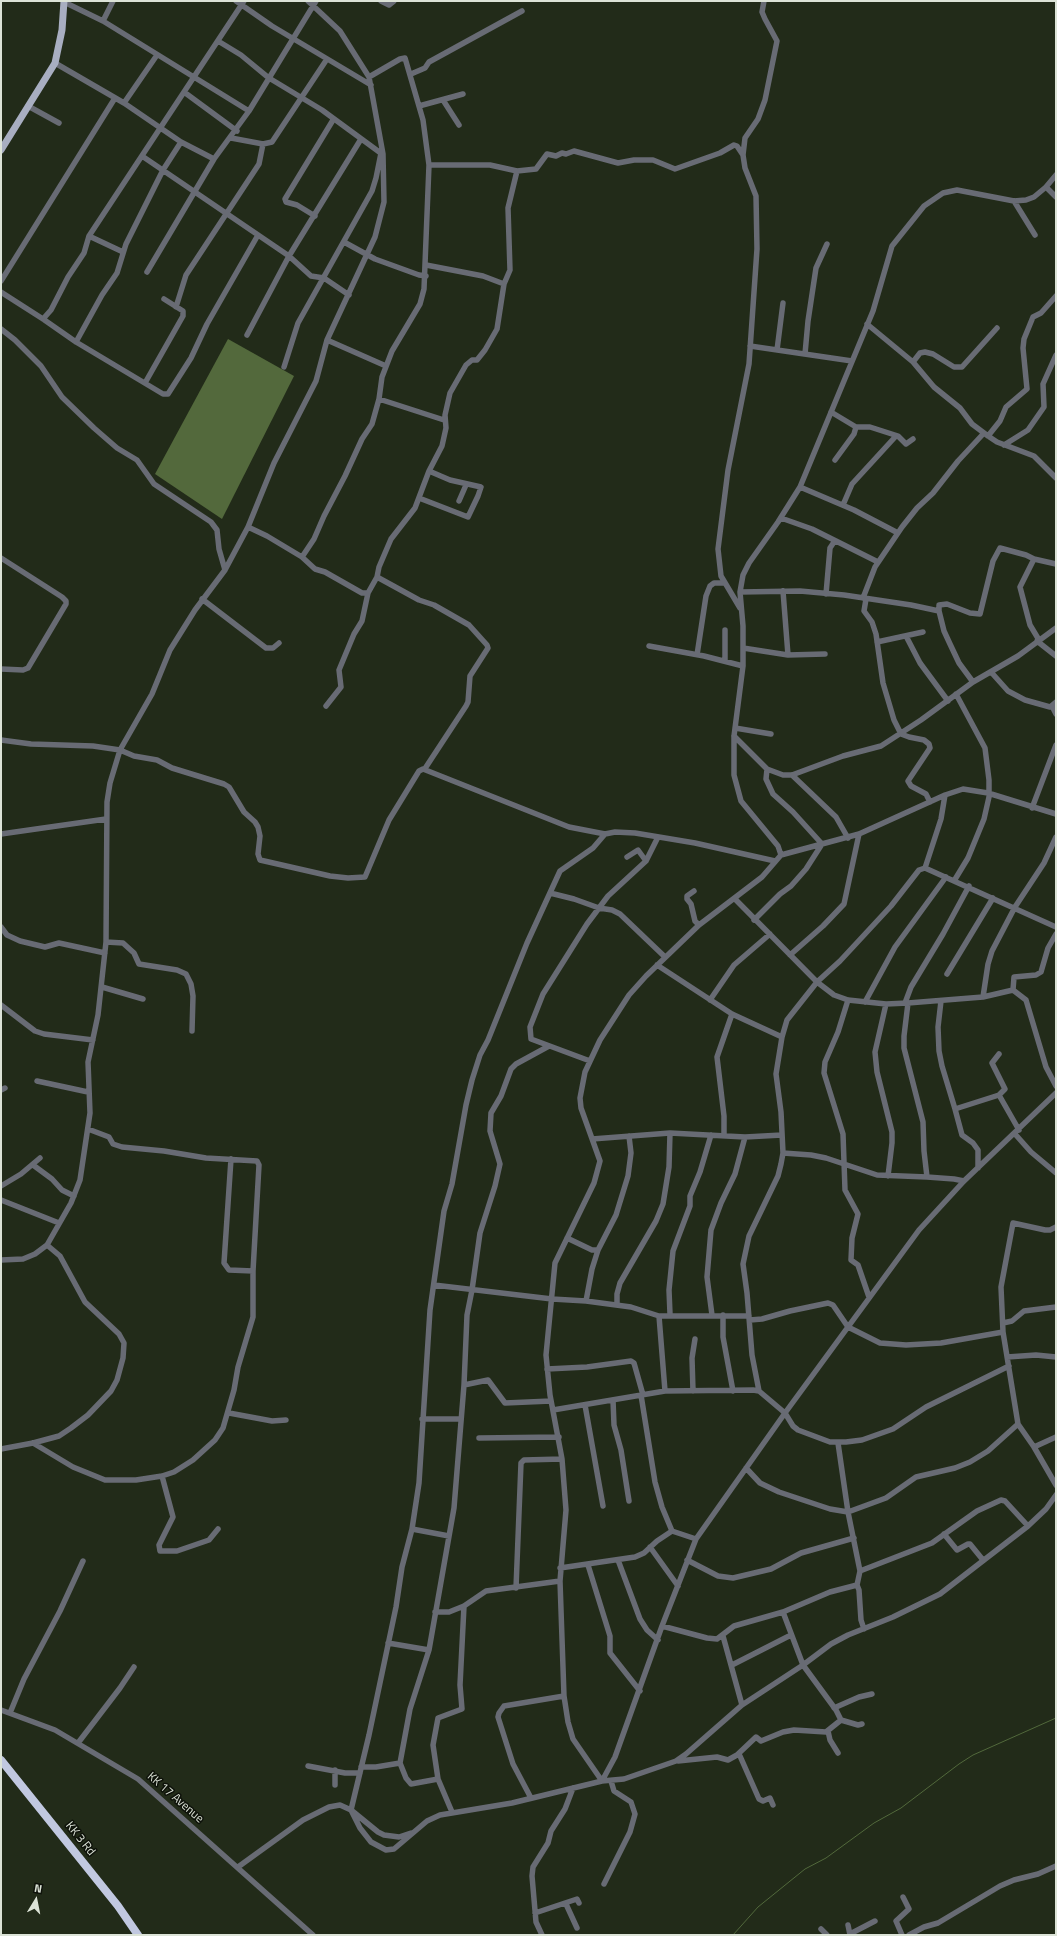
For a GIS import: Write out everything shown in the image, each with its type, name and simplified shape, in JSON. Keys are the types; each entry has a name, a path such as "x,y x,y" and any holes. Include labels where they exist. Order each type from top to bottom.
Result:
{"highway":[{"name":"KK 3 Rd","path":"1,1760 118,1906 138,1935"}],"main road":[{"path":"1,150 55,63 60,42 64,1"}],"street":[{"path":"64,1 103,22 249,111"},
{"path":"103,22 113,1"},
{"path":"236,1 242,3 292,37 371,85"},
{"path":"1,1260 23,1259 35,1254 47,1245 74,1196 80,1180 90,1113 88,1062 102,986 106,942 108,895 106,819 110,783 120,750 152,694 170,650 202,599 225,570 248,527 274,463 311,395 327,340 375,237 384,202 382,154 369,77 340,31 315,3 308,1"},
{"path":"382,1 389,4 394,1"},
{"path":"740,609 721,576 719,567 720,532 728,470 743,399 750,346 757,249 756,196 745,168 743,155 745,138 758,119 765,100 776,48 776,37 762,12 764,1"},
{"path":"43,319 51,310 68,277 84,253 89,236 242,3"},
{"path":"147,272 214,159 237,131 292,37 315,3"},
{"path":"411,74 425,68 429,62 522,11"},
{"path":"218,41 241,55 269,78 301,97 382,154"},
{"path":"124,103 157,55"},
{"path":"302,557 314,539 364,435 372,424 386,366 392,350 420,304 426,276 429,165 419,106 411,74 405,58 402,57 369,77"},
{"path":"231,138 263,144 272,142 327,59"},
{"path":"55,63 124,103 181,142 214,159"},
{"path":"184,92 237,131"},
{"path":"419,106 463,94"},
{"path":"1,281 115,98"},
{"path":"443,100 459,125"},
{"path":"28,106 59,123"},
{"path":"315,216 296,205 286,202 286,199 333,120"},
{"path":"247,335 289,256 361,139"},
{"path":"76,342 102,295 117,273 123,252 163,170 181,142"},
{"path":"176,307 186,275 259,164 263,144"},
{"path":"429,165 490,165 517,171 536,169 547,154 556,156 570,151 579,152 618,163 653,160 675,169 720,153 734,145 737,146 743,155"},
{"path":"284,367 298,323 372,191 382,154"},
{"path":"142,156 289,256 311,276 324,278 349,295"},
{"path":"326,706 341,687 339,670 354,634 362,621 368,593 377,577 379,567 391,539 415,508 429,471 445,439 446,428 444,420 450,393 469,362 472,360 477,360 494,337 500,317 504,284 510,264 508,208 517,171"},
{"path":"780,855 778,846 741,801 734,775 734,736 743,666 743,626 740,609 740,592 745,569 781,518 800,487 867,324 878,295 892,246 924,206 943,193 957,190 1014,200 1026,200 1046,187 1056,175"},
{"path":"1046,187 1056,197"},
{"path":"1014,200 1035,235"},
{"path":"1,292 76,342 163,394 168,394 191,358 207,324 258,235"},
{"path":"89,236 123,252"},
{"path":"344,242 366,255 404,270 426,276"},
{"path":"805,354 808,321 816,268 827,244"},
{"path":"426,265 483,276 504,284"},
{"path":"930,802 926,794 911,786 908,781 930,748 929,744 924,740 909,738 902,734 894,720 886,696 872,622 864,611 865,598 870,578 878,562 917,508 932,493 958,461 1000,421 1006,407 1028,389 1023,348 1024,338 1033,316 1041,313 1056,296"},
{"path":"145,383 183,316 183,311 164,299"},
{"path":"777,350 783,303"},
{"path":"867,324 913,362 934,387 960,408 972,424 986,435 1004,445 1034,456 1056,478"},
{"path":"913,362 920,353 925,352 933,354 954,367 962,367 997,328"},
{"path":"1,329 15,340 41,366 62,397 94,428 117,448 137,460 154,484 211,522 217,530 220,554 225,570"},
{"path":"327,340 386,366"},
{"path":"750,346 852,361"},
{"path":"1004,445 1028,430 1044,407 1043,384 1056,354"},
{"path":"379,399 444,420"},
{"path":"830,412 856,428 866,426 896,436 906,444 913,439"},
{"path":"835,460 854,434 856,428"},
{"path":"843,505 852,484 896,436"},
{"path":"419,498 468,517 481,487 466,485 429,471"},
{"path":"459,501 466,485"},
{"path":"800,487 843,505 898,533"},
{"path":"781,518 812,529 834,542 878,562"},
{"path":"248,527 267,536 302,557 315,569 325,572 362,593 368,593"},
{"path":"826,594 830,548 834,542"},
{"path":"973,682 959,663 944,631 939,605 947,604 970,613 980,614 993,561 1000,548 1026,555 1034,559 1056,564"},
{"path":"1,558 66,601 66,604 28,668 23,670 1,669"},
{"path":"1034,559 1020,587 1030,624 1038,640 1056,656"},
{"path":"377,577 419,600 434,605 469,625 488,648 470,676 468,702 466,706 426,767"},
{"path":"697,655 706,596 710,586 714,583 725,583"},
{"path":"740,592 783,591 826,594 865,598 939,611"},
{"path":"783,591 788,655"},
{"path":"202,599 266,648 273,648 279,643"},
{"path":"734,736 767,769 776,774 792,775 843,756 881,746 902,734 973,682 1018,656 1056,628"},
{"path":"725,630 725,660"},
{"path":"877,642 923,632"},
{"path":"906,636 920,663 948,701"},
{"path":"649,646 725,660 743,666"},
{"path":"743,648 788,655 825,654"},
{"path":"990,672 1008,690 1025,700 1044,706 1054,704 1056,714"},
{"path":"954,881 968,858 984,819 988,793 988,767 985,748 956,694"},
{"path":"735,728 771,734"},
{"path":"1,740 31,744 93,746 120,750 134,756 157,760 165,765 196,774 229,787 244,812 255,822 258,828 260,836 258,854 260,860 330,876 348,878 365,877 389,820 419,771 423,769 428,769 569,827 605,834 615,832 635,833 695,843 775,861"},
{"path":"1032,808 1056,745"},
{"path":"767,769 766,779 773,794 822,844"},
{"path":"792,775 836,817 848,838"},
{"path":"602,1781 574,1739 568,1722 564,1696 560,1568 566,1510 562,1458 551,1401 546,1355 555,1263 597,1176 600,1161 583,1116 580,1098 590,1061 600,1040 629,995 665,957 699,925 762,877 780,855 848,838 945,795 963,789 988,793 1032,808 1056,814"},
{"path":"925,868 941,819 945,795"},
{"path":"1,834 38,827 106,819"},
{"path":"605,834 593,848 560,871 507,990 488,1040 480,1055 472,1080 452,1184 444,1211 430,1310 419,1483 412,1528 402,1567 388,1643 351,1810 360,1828 371,1842 386,1850 394,1849 427,1821 440,1815 531,1798 602,1781 624,1779 676,1761 717,1757 728,1760 756,1737 761,1741 787,1731 828,1731 841,1720"},
{"path":"790,955 823,926 844,904 858,834"},
{"path":"590,1061 531,1039 530,1027 544,994 598,908 608,896 646,861 658,838"},
{"path":"982,997 992,951 1015,907 1044,863 1056,838"},
{"path":"754,920 791,886 806,869 822,844"},
{"path":"627,857 638,850 646,861"},
{"path":"1009,1366 926,1407 893,1429 862,1440 838,1443 830,1442 805,1433 793,1426 784,1414 759,1391 752,1355 750,1318 743,1264 746,1246 758,1215 778,1176 783,1153 776,1074 782,1037 788,1016 817,982 840,961 891,906 919,870 925,868 969,886 1056,927"},
{"path":"865,1002 895,947 946,877"},
{"path":"927,1177 923,1122 904,1048 907,1003 911,987 943,934 969,886"},
{"path":"694,891 687,896 687,898 691,904 695,921 699,925"},
{"path":"550,893 574,899 598,908 612,910 620,914 665,957"},
{"path":"947,974 992,898"},
{"path":"735,899 754,920 770,934 817,982 834,995 848,1000 886,1004 941,1001 982,997 1013,990"},
{"path":"1,928 7,935 20,941 45,947 59,943 105,953"},
{"path":"710,1000 734,965 770,934"},
{"path":"1013,990 1014,977 1036,975 1041,972 1048,948 1056,934"},
{"path":"106,942 123,943 134,953 139,964 176,970 186,974 191,984 193,996 192,1031"},
{"path":"657,965 732,1014 782,1037"},
{"path":"102,986 143,999"},
{"path":"1013,990 1026,1000 1046,1067 1056,1086"},
{"path":"848,1000 838,1032 824,1067 827,1087 843,1134 846,1190 858,1214 852,1238 851,1260 858,1265 869,1297"},
{"path":"941,1001 938,1027 939,1051 942,1066 962,1134 973,1143 978,1150 978,1168"},
{"path":"886,1004 875,1052 877,1072 892,1132 888,1176"},
{"path":"1,1005 35,1031 44,1034 93,1040"},
{"path":"724,1136 724,1116 717,1057 732,1014"},
{"path":"438,1779 411,1784 406,1778 400,1763 410,1709 429,1650 454,1508 460,1419 464,1385 465,1326 480,1233 495,1186 500,1164 490,1131 491,1113 501,1096 512,1069 522,1060 529,1058 549,1046"},
{"path":"955,1109 999,1095 1004,1089 992,1063 999,1054"},
{"path":"36,1081 88,1092"},
{"path":"602,1781 615,1757 640,1691 662,1626 696,1539 784,1414 918,1230 964,1181 1017,1132 1056,1093"},
{"path":"999,1095 1017,1132 1037,1158 1056,1173"},
{"path":"33,1443 74,1467 105,1480 136,1480 162,1476 174,1472 193,1460 215,1440 223,1428 228,1413 238,1367 254,1317 253,1271 259,1163 256,1161 197,1157 164,1150 117,1146 110,1137 88,1129"},
{"path":"592,1139 670,1133 746,1137 782,1135"},
{"path":"617,1305 617,1294 620,1283 656,1221 663,1204 669,1167 670,1133"},
{"path":"670,1314 669,1290 673,1251 690,1206 690,1196 700,1172 711,1135"},
{"path":"586,1301 592,1269 598,1250 616,1215 628,1176 631,1153 628,1136"},
{"path":"712,1315 707,1278 711,1230 721,1203 735,1174 746,1137"},
{"path":"783,1153 811,1155 888,1176 927,1177 964,1181"},
{"path":"1,1186 33,1165 40,1158"},
{"path":"231,1159 224,1263 229,1270 253,1271"},
{"path":"33,1165 52,1179 62,1190 74,1196"},
{"path":"1,1200 59,1223"},
{"path":"1056,1226 1050,1230 1045,1230 1014,1223 1012,1224 1001,1286 1003,1332 1018,1424 1034,1447 1056,1485"},
{"path":"567,1238 592,1250 598,1250"},
{"path":"1,1449 59,1436 88,1414 111,1391 118,1375 124,1350 120,1334 85,1302 60,1256 47,1245"},
{"path":"434,1284 472,1290 617,1305 638,1309 659,1316 670,1314 723,1315 762,1319 828,1303 833,1305 848,1327 880,1343 906,1345 941,1343 1003,1332"},
{"path":"1003,1324 1012,1321 1024,1311 1056,1307"},
{"path":"723,1315 723,1337 733,1391"},
{"path":"659,1316 665,1391"},
{"path":"693,1391 692,1358 695,1339"},
{"path":"1007,1357 1036,1355 1056,1357"},
{"path":"547,1369 587,1367 631,1361 634,1363 642,1395 655,1482 662,1507 672,1531 696,1539"},
{"path":"464,1385 488,1380 505,1403 551,1401"},
{"path":"553,1410 665,1391 759,1391"},
{"path":"613,1400 614,1425 621,1450 629,1501"},
{"path":"585,1405 603,1506"},
{"path":"228,1413 272,1421 286,1420"},
{"path":"422,1419 460,1419"},
{"path":"746,1468 760,1483 779,1492 830,1509 848,1512 886,1498 916,1478 955,1468 970,1462 988,1451 1018,1424"},
{"path":"479,1438 559,1437"},
{"path":"1034,1447 1056,1438"},
{"path":"838,1443 848,1512 860,1571 857,1585 859,1590 861,1620 864,1629"},
{"path":"516,1588 521,1463 524,1460 562,1458"},
{"path":"162,1476 173,1517 159,1545 160,1551 177,1551 209,1540 218,1529"},
{"path":"676,1761 742,1705 803,1665 831,1644 904,1612 940,1594 1028,1526 1046,1509 1056,1495"},
{"path":"860,1571 932,1543 977,1511 1001,1500 1005,1501 1028,1526"},
{"path":"412,1528 449,1536"},
{"path":"560,1568 588,1565 640,1555 672,1531"},
{"path":"944,1534 957,1550 970,1544 983,1560"},
{"path":"687,1560 718,1576 732,1578 771,1569 801,1553 854,1538"},
{"path":"650,1547 678,1586"},
{"path":"618,1560 640,1619 647,1630 658,1640"},
{"path":"10,1713 24,1679 60,1612 83,1561"},
{"path":"588,1565 610,1636 610,1653 640,1691"},
{"path":"435,1612 449,1612 464,1606 486,1592 560,1581"},
{"path":"662,1626 707,1638 717,1639 724,1636 734,1626 783,1612 830,1592 857,1585"},
{"path":"452,1812 438,1779 434,1746 438,1718 462,1709 460,1686 464,1606"},
{"path":"783,1612 803,1665 841,1720 858,1725 862,1724"},
{"path":"732,1665 791,1635"},
{"path":"724,1636 742,1705"},
{"path":"388,1643 429,1650"},
{"path":"78,1742 134,1668"},
{"path":"834,1708 859,1697 872,1694"},
{"path":"531,1798 514,1764 498,1717 499,1713 504,1706 564,1696"},
{"name":"KK 17 Avenue","path":"1,1710 55,1730 78,1742 138,1780 313,1935"},
{"path":"828,1731 830,1740 838,1753"},
{"path":"737,1754 740,1756 759,1799 762,1801 770,1798 773,1805"},
{"path":"361,1767 376,1768 400,1763"},
{"path":"308,1766 345,1773 360,1774"},
{"path":"335,1770 335,1785"},
{"path":"604,1884 630,1832 635,1814 631,1802 614,1791 612,1781"},
{"path":"542,1935 537,1926 532,1876 534,1867 548,1843 551,1831 565,1808 573,1788"},
{"path":"238,1867 303,1820 329,1807 340,1805 351,1810 378,1832 384,1835 399,1836 414,1831"},
{"path":"909,1935 924,1927 938,1923 1000,1886 1014,1880 1038,1874 1056,1866"},
{"path":"902,1935 896,1923 897,1919 909,1908 904,1897"},
{"path":"535,1913 577,1900 579,1903"},
{"path":"566,1904 577,1928"},
{"path":"848,1925 850,1934 875,1921"},
{"path":"821,1929 827,1935"}],"green space":[{"path":"228,339 294,376 222,519 155,474"}],"waterway":[{"path":"733,1935 758,1907 805,1869 826,1858 874,1823 901,1808 959,1764 973,1755 1056,1718"}]}
